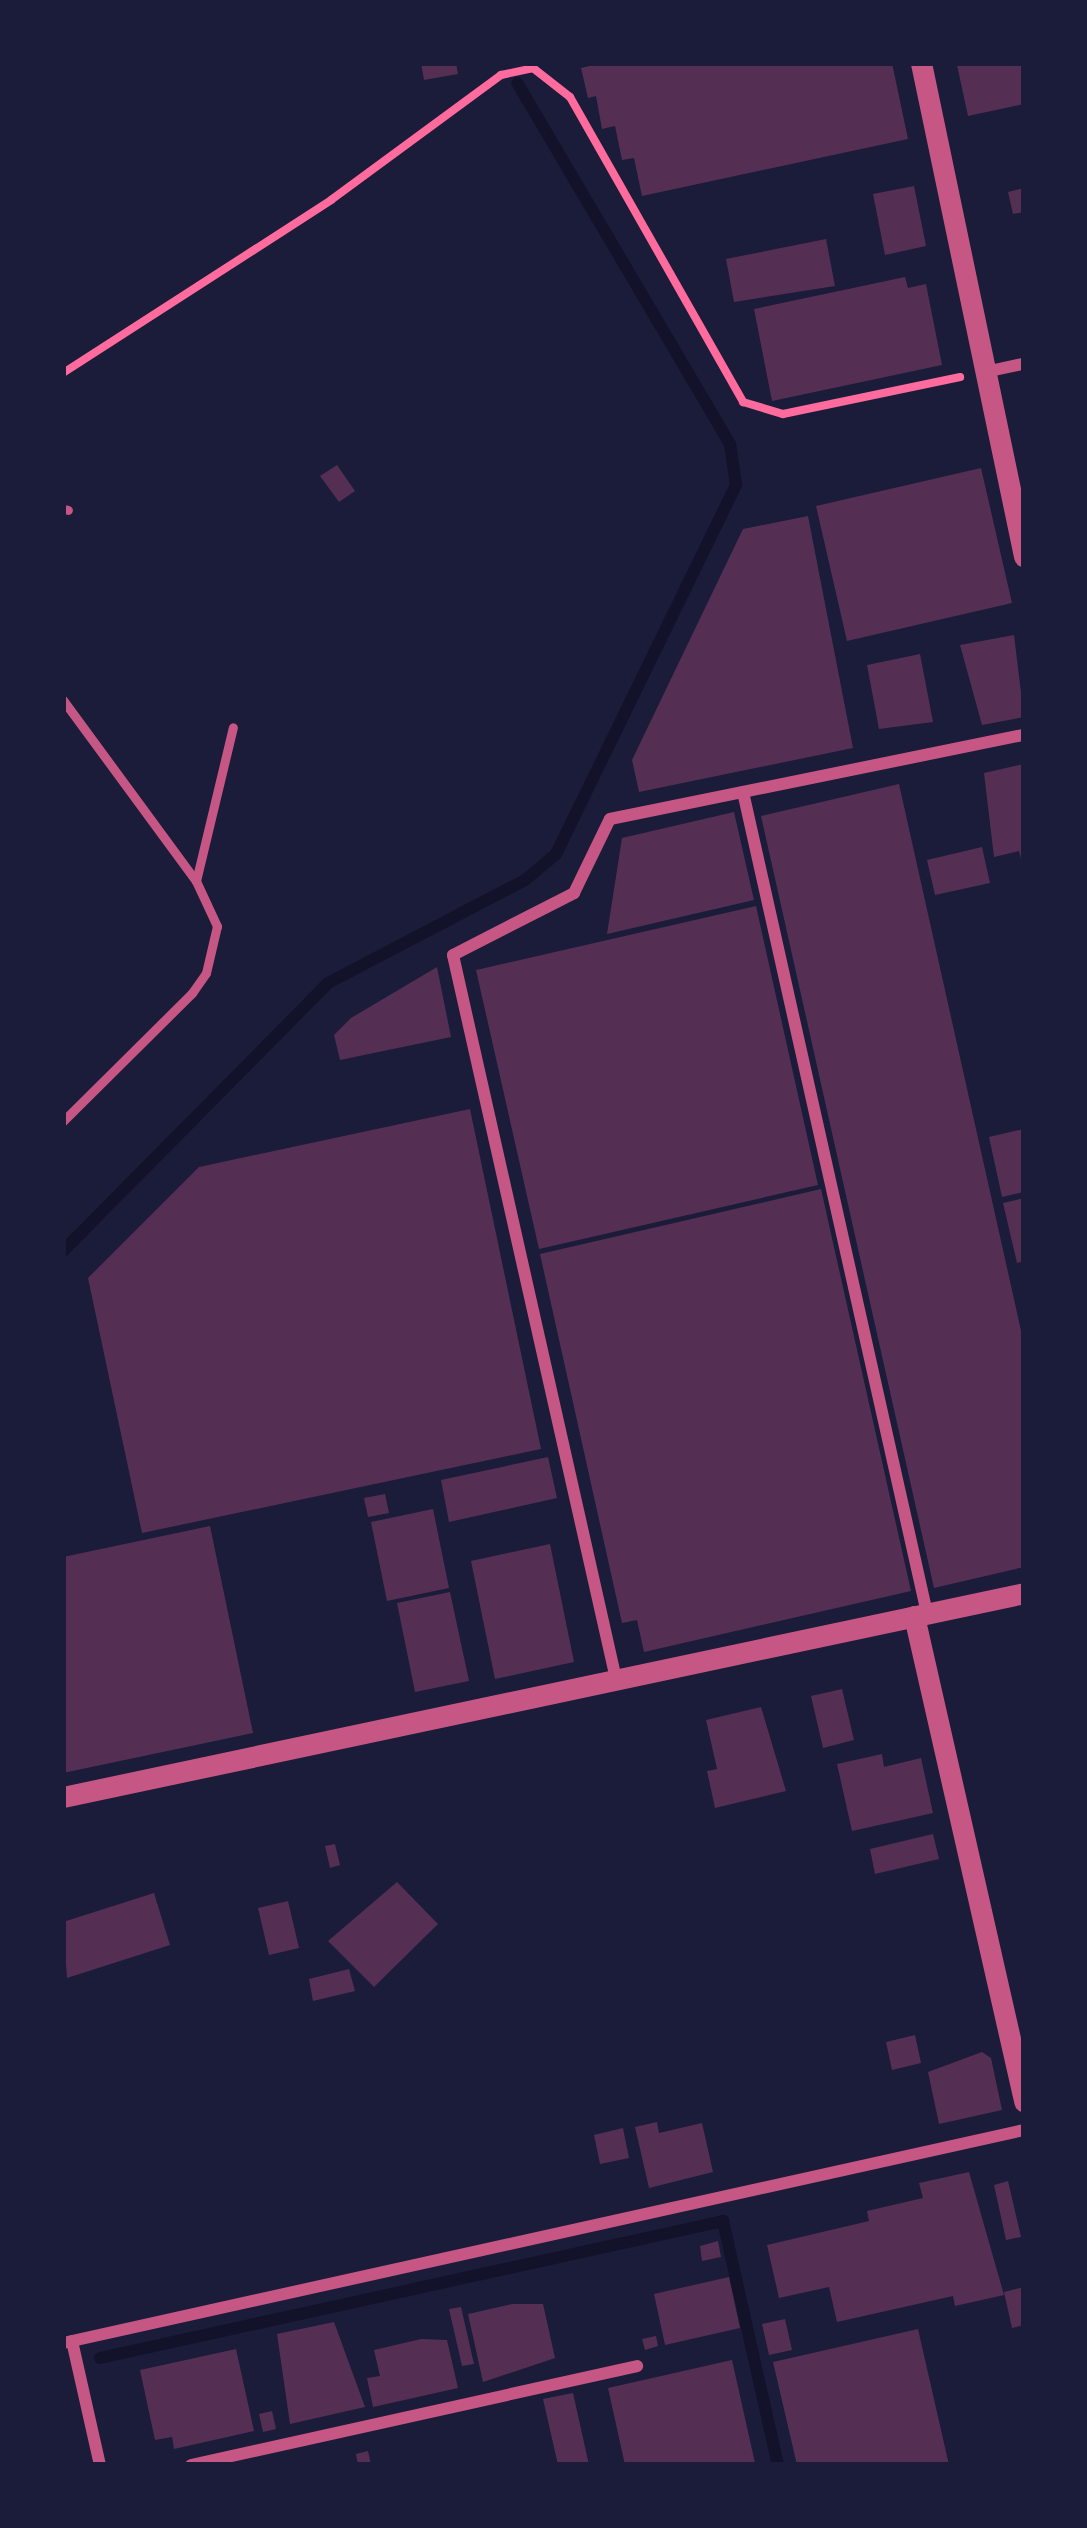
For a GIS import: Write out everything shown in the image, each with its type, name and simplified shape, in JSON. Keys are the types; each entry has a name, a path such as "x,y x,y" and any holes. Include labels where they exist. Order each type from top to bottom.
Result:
{"street":[{"path":"920,63 1024,556"},
{"path":"986,372 1024,364"},
{"path":"616,1679 453,955 574,893 610,819 1024,735"},
{"path":"743,792 1024,2102"},
{"path":"63,1797 1024,1593"},
{"path":"100,2465 68,2342 1024,2130"},
{"path":"191,2465 637,2366"}],"lane":[{"path":"63,700 196,881 217,926 206,973 63,1121"},
{"path":"196,881 232,727"}],"path":[{"path":"63,373 331,200 501,75 533,68 571,97 743,402 783,414 986,372"}],"building":[{"path":"421,63 456,63 458,74 424,80"},
{"path":"603,63 892,63 908,139 642,196 634,158 622,160 615,126 602,129 596,96 588,98 581,68"},
{"path":"1024,63 1024,104 968,116 957,65"},
{"path":"914,186 926,246 885,255 873,194"},
{"path":"1024,188 1024,212 1013,214 1008,192"},
{"path":"826,239 835,286 734,302 726,259"},
{"path":"905,277 908,288 926,284 942,365 772,401 754,309"},
{"path":"337,465 355,491 339,502 320,476"},
{"path":"981,468 1012,603 847,641 816,506"},
{"path":"808,516 853,748 639,792 632,760 743,529"},
{"path":"1014,635 1024,717 982,725 960,645"},
{"path":"920,654 933,722 879,729 867,665"},
{"path":"1024,764 1022,863 1019,851 994,857 984,773"},
{"path":"899,784 1024,1344 1024,1567 934,1588 761,816"},
{"path":"734,812 754,900 607,934 622,838"},
{"path":"982,847 990,883 935,895 927,860"},
{"path":"756,906 818,1185 539,1249 476,970"},
{"path":"437,967 451,1037 340,1060 334,1035 351,1018"},
{"path":"470,1109 541,1449 142,1533 88,1278 199,1167"},
{"path":"1024,1129 1024,1192 1002,1197 989,1137"},
{"path":"821,1189 911,1591 644,1652 637,1620 622,1623 540,1254"},
{"path":"1024,1198 1024,1261 1017,1263 1003,1203"},
{"path":"548,1457 557,1498 449,1522 441,1480"},
{"path":"385,1494 389,1513 368,1517 364,1498"},
{"path":"433,1509 449,1588 387,1601 371,1522"},
{"path":"210,1526 253,1733 63,1773 63,1557"},
{"path":"550,1544 574,1662 495,1679 471,1561"},
{"path":"450,1592 469,1681 415,1692 397,1603"},
{"path":"842,1689 854,1740 823,1748 811,1696"},
{"path":"761,1707 786,1791 715,1808 707,1771 717,1769 706,1720"},
{"path":"882,1754 884,1767 921,1758 933,1813 852,1831 837,1764"},
{"path":"933,1834 939,1859 875,1874 870,1849"},
{"path":"335,1844 340,1865 330,1868 325,1846"},
{"path":"397,1882 438,1924 374,1987 328,1941"},
{"path":"154,1893 170,1945 67,1978 63,1922"},
{"path":"288,1901 299,1948 269,1955 258,1908"},
{"path":"349,1969 355,1991 313,2001 309,1979"},
{"path":"915,2035 921,2063 892,2070 886,2042"},
{"path":"982,2052 991,2058 1002,2110 939,2124 928,2072"},
{"path":"657,2122 659,2133 702,2123 713,2172 649,2188 635,2127"},
{"path":"623,2128 629,2158 600,2164 594,2135"},
{"path":"969,2172 1004,2295 955,2306 953,2296 837,2322 829,2287 779,2298 767,2245 869,2221 867,2211 923,2198 919,2183"},
{"path":"1008,2181 1021,2237 1006,2240 994,2185"},
{"path":"718,2241 721,2257 702,2261 700,2246"},
{"path":"729,2277 740,2328 665,2345 654,2294"},
{"path":"1024,2287 1024,2325 1012,2328 1004,2292"},
{"path":"512,2304 543,2304 555,2358 483,2382 468,2314"},
{"path":"461,2307 474,2364 462,2366 449,2309"},
{"path":"785,2319 792,2350 769,2355 762,2324"},
{"path":"334,2322 365,2407 290,2424 277,2334"},
{"path":"918,2329 949,2465 797,2465 773,2362"},
{"path":"656,2336 658,2346 645,2350 642,2339"},
{"path":"421,2339 447,2340 458,2388 373,2407 367,2378 380,2376 374,2350"},
{"path":"236,2349 254,2431 174,2449 172,2437 155,2440 140,2370"},
{"path":"732,2360 755,2463 625,2465 608,2388"},
{"path":"573,2393 589,2465 558,2465 543,2399"},
{"path":"272,2411 276,2429 263,2432 259,2414"},
{"path":"368,2451 371,2465 358,2465 356,2454"}],"waterway":[{"path":"63,1251 328,983 525,880 556,854 736,485 730,444 517,83"},
{"path":"100,2358 723,2221 778,2465"}]}
